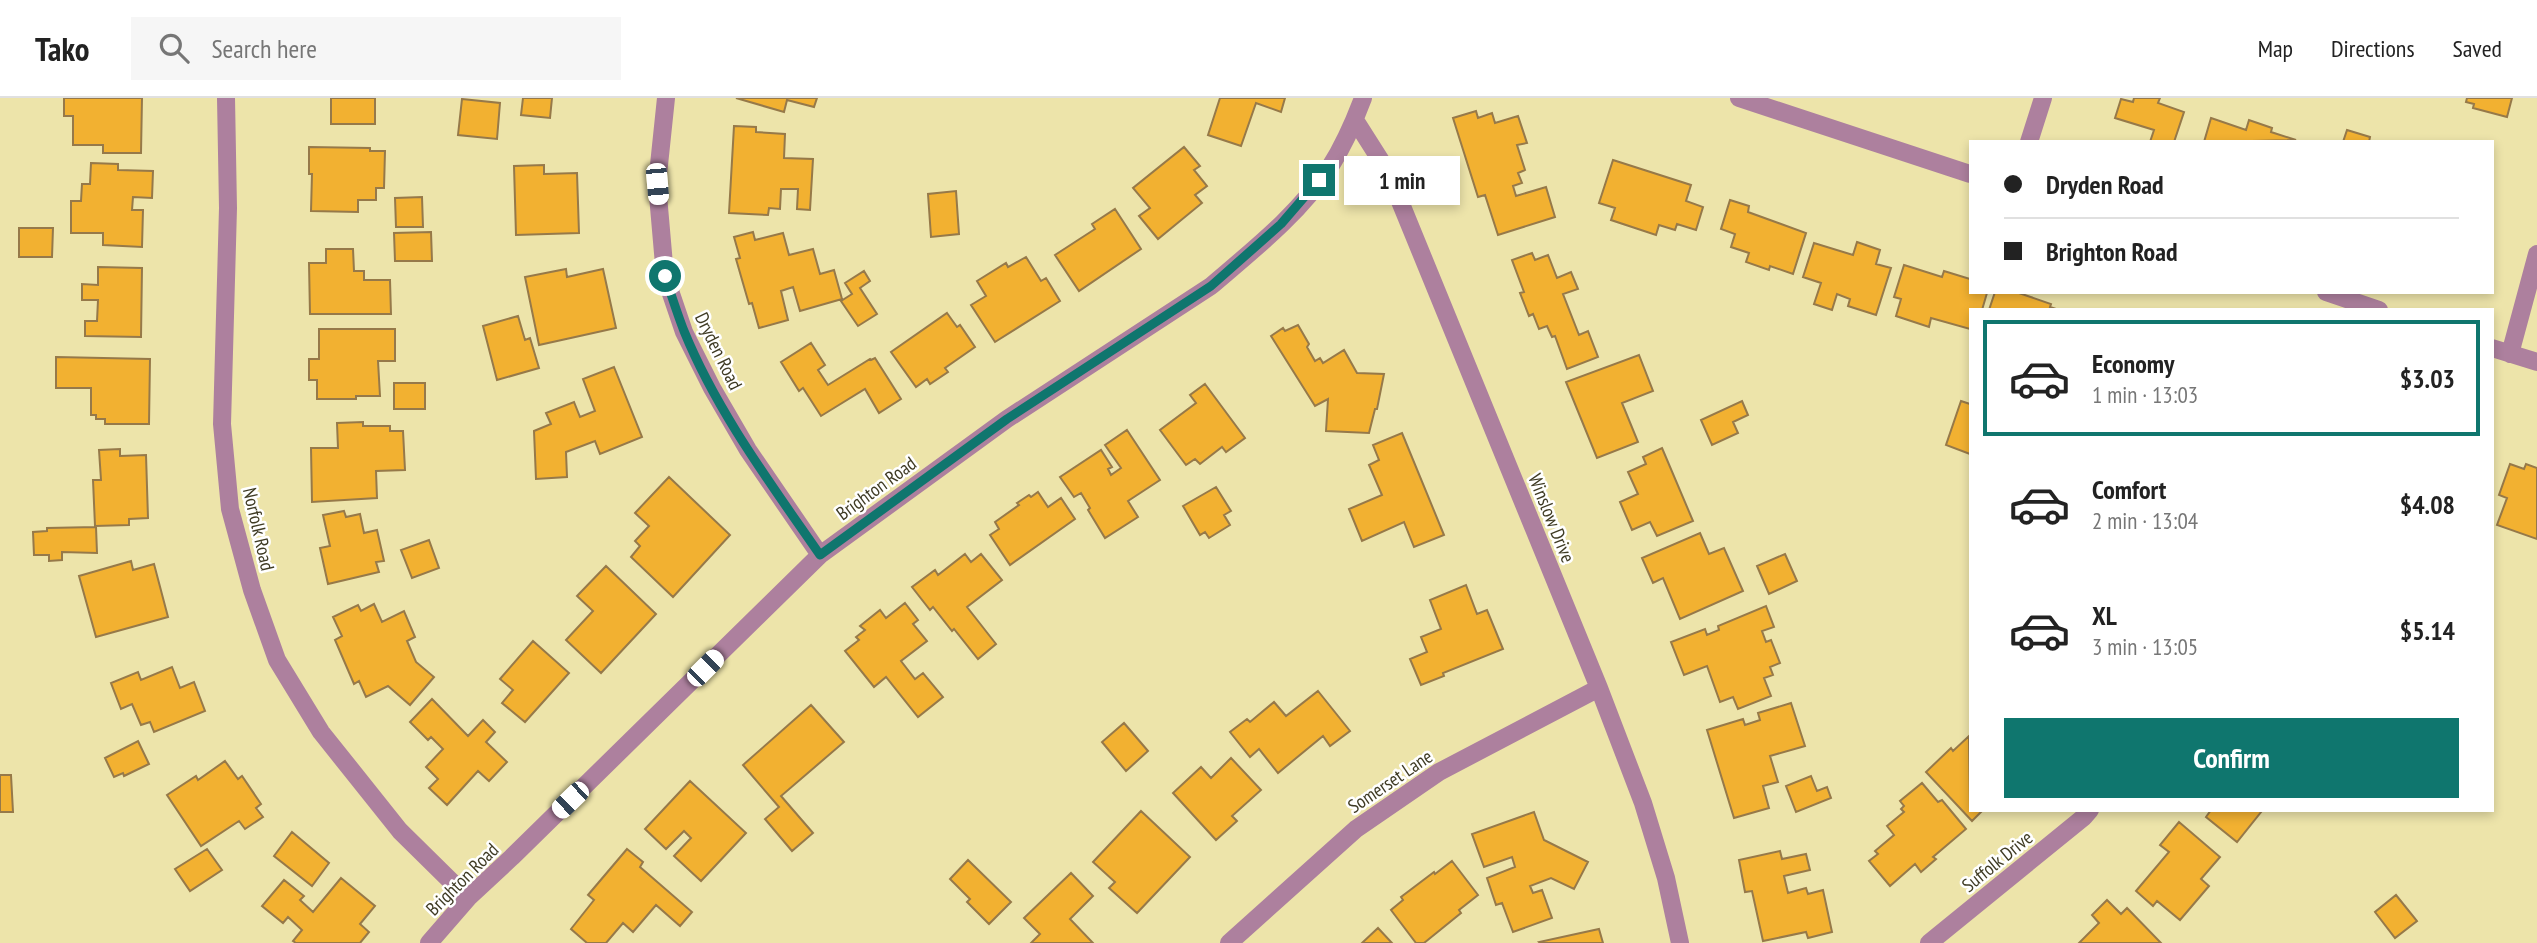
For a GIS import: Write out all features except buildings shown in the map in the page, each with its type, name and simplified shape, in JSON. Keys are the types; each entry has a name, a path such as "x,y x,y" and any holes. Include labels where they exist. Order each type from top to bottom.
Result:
{"street":[{"name":"Norfolk Road","path":"226,98 228,208 222,425 230,509 252,590 277,660 321,732 400,831 468,898"},
{"name":"Dryden Road","path":"666,98 657,184 665,276 684,332 712,388 748,450 820,555"},
{"name":"Brighton Road","path":"429,943 468,898 820,555 1007,419 1211,286 1281,224 1329,169 1355,120 1363,98"},
{"path":"1739,98 1969,174"},
{"path":"2030,140 2043,98"},
{"name":"Winslow Drive","path":"1355,120 1388,172 1599,688 1643,803 1666,878 1680,943"},
{"path":"2510,354 2537,254"},
{"path":"2332,294 2373,308"},
{"path":"2494,349 2537,362"},
{"name":"Somerset Lane","path":"1228,943 1356,829 1439,772 1599,688"},
{"name":"Suffolk Drive","path":"1929,943 2088,812"}],"route":[{"path":"665,276 684,332 712,388 748,450 820,555 1007,419 1211,286 1281,224 1319,180"}]}
